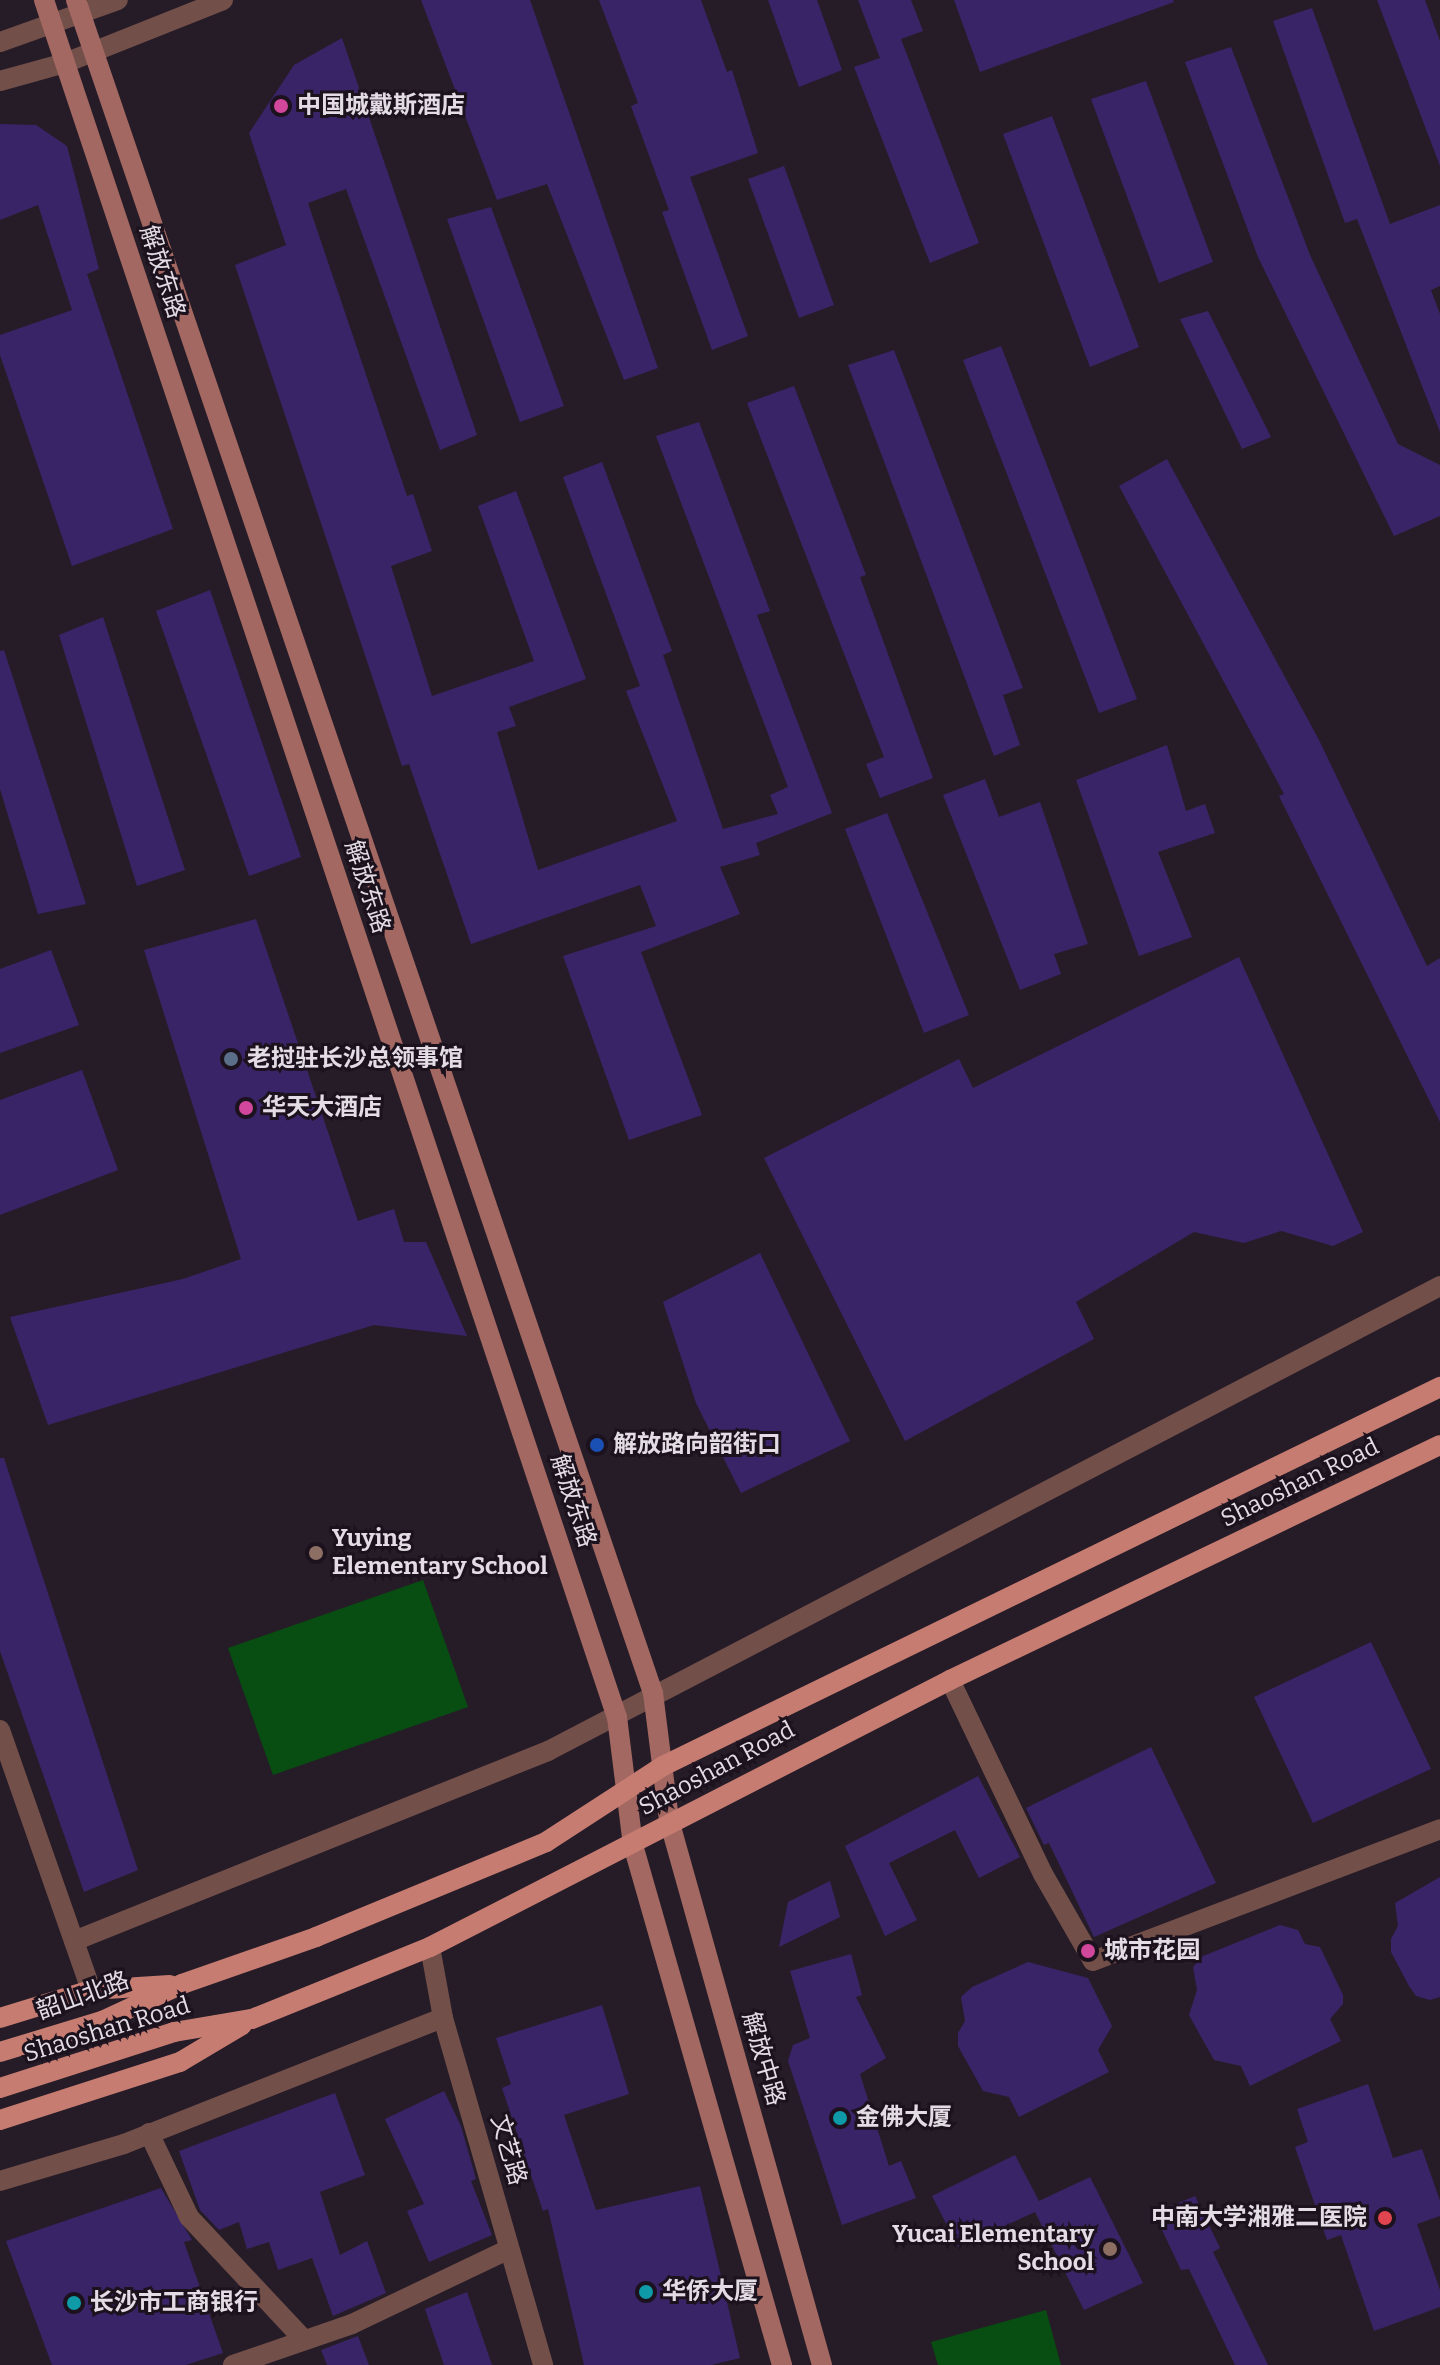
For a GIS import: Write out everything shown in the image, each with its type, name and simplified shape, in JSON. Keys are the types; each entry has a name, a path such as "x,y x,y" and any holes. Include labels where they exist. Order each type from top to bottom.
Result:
{"main road":[{"name":"解放东路","path":"44,0 617,1717 623,1794"},
{"name":"解放东路","path":"78,7 653,1693 663,1766"},
{"name":"Shaoshan Road","path":"182,1984 316,1937 546,1842 663,1766 1440,1387"},
{"name":"Shaoshan Road","path":"0,2088 174,2032 252,2019 430,1947 633,1845 669,1820 950,1680 1440,1445"},
{"name":"解放中路","path":"663,1766 669,1820 822,2365"},
{"path":"623,1794 633,1845 782,2365"},
{"path":"0,2018 91,1990 182,1984"},
{"name":"韶山北路","path":"0,2052 102,2021 182,1984"},
{"path":"0,2120 180,2062 252,2019"}],"street":[{"path":"0,42 53,26 78,7 118,0"},
{"path":"0,81 65,63 223,0"},
{"path":"74,1941 548,1751 617,1717 653,1693 1440,1286"},
{"path":"950,1680 1043,1874 1093,1961 1440,1829"},
{"path":"0,1730 91,1990"},
{"name":"文艺路","path":"430,1947 443,2018 543,2365"},
{"path":"0,2181 149,2133 443,2018"},
{"path":"149,2133 189,2217 304,2340"},
{"path":"233,2365 352,2324 509,2249"}],"green space":[{"path":"423,1580 468,1707 273,1775 228,1648"},
{"path":"1046,2310 1061,2365 938,2365 931,2342"}],"building":[{"path":"421,0 530,0 658,368 624,380 547,184 497,200"},
{"path":"599,0 701,0 727,72 732,70 758,153 690,177 748,336 712,350 662,212 669,210 631,106 638,103"},
{"path":"768,0 817,0 842,70 799,87"},
{"path":"858,0 911,0 923,31 901,39 979,243 930,263 854,67 880,58"},
{"path":"954,0 1173,0 1174,2 980,72"},
{"path":"1377,0 1425,0 1440,41 1440,166"},
{"path":"1312,8 1390,224 1440,205 1440,286 1431,290 1440,314 1440,432 1357,219 1345,223 1273,21"},
{"path":"342,38 477,435 440,450 346,189 308,203 407,496 413,494 432,551 391,566 432,696 534,661 478,506 516,491 586,679 509,707 516,726 497,732 538,870 677,821 626,691 640,686 563,477 602,462 672,651 663,655 723,829 778,814 770,795 788,787 656,436 699,422 770,611 757,615 832,813 756,843 760,855 720,867 740,914 641,952 702,1115 629,1140 563,956 656,926 640,885 471,944 409,764 402,766 235,265 286,245 249,133 294,65"},
{"path":"1231,47 1310,255 1398,444 1440,465 1440,516 1394,536 1258,257 1185,62"},
{"path":"1146,81 1213,262 1159,283 1091,99"},
{"path":"1052,116 1139,347 1090,367 1003,134"},
{"path":"0,124 36,125 67,146 99,269 87,274 173,529 72,566 0,355 0,335 72,310 38,205 0,220"},
{"path":"784,166 834,305 799,318 748,179"},
{"path":"491,207 564,406 520,422 447,219"},
{"path":"1208,311 1271,437 1242,449 1180,319"},
{"path":"1001,346 1137,699 1099,713 963,360"},
{"path":"894,350 1023,688 1003,695 1020,745 994,756 848,365"},
{"path":"794,386 866,575 860,577 933,778 880,798 866,764 884,757 747,403"},
{"path":"1167,459 1319,740 1427,966 1440,958 1440,1122 1279,796 1284,794 1119,486"},
{"path":"210,590 301,857 249,876 156,611"},
{"path":"103,617 185,870 137,886 59,635"},
{"path":"4,650 86,904 38,914 0,789 0,651"},
{"path":"1167,745 1186,811 1205,804 1215,833 1158,852 1192,937 1139,956 1076,780"},
{"path":"985,779 999,817 1040,802 1088,944 1054,954 1061,974 1020,990 943,795"},
{"path":"887,813 969,1015 924,1033 845,829"},
{"path":"256,919 358,1221 394,1209 404,1242 426,1242 467,1336 374,1325 48,1425 10,1317 183,1279 241,1259 144,950"},
{"path":"51,950 79,1025 0,1053 0,969"},
{"path":"1239,957 1363,1232 1333,1246 1281,1231 1244,1243 1194,1232 1076,1302 1094,1339 905,1441 764,1158 959,1059 973,1088"},
{"path":"82,1070 118,1170 0,1215 0,1100"},
{"path":"760,1253 850,1441 741,1493 696,1403 663,1302"},
{"path":"0,1458 4,1458 138,1870 84,1892 0,1651"},
{"path":"1371,1642 1431,1769 1313,1823 1254,1697"},
{"path":"1151,1747 1216,1883 1094,1937 1049,1843 1044,1845 1026,1808"},
{"path":"978,1776 1020,1857 979,1878 955,1830 889,1863 917,1920 885,1936 845,1846"},
{"path":"1440,1877 1440,1997 1430,2000 1416,1996 1409,1986 1391,1952 1391,1939 1398,1926 1395,1903"},
{"path":"830,1881 840,1917 779,1947 788,1902"},
{"path":"1280,1925 1298,1930 1305,1944 1320,1947 1343,1995 1343,2004 1330,2019 1341,2041 1250,2086 1241,2066 1214,2060 1189,2015 1197,1990 1193,1967 1203,1956"},
{"name":"金佛大厦","path":"851,1954 862,1995 856,1997 886,2058 860,2074 889,2166 901,2161 916,2198 842,2225 788,2061 793,2045 810,2038 790,1971"},
{"path":"1028,1962 1088,1978 1112,2026 1098,2050 1109,2072 1019,2117 1009,2097 983,2091 958,2046 958,2033 965,2021 961,1997 972,1987"},
{"name":"华侨大厦","path":"602,2005 629,2094 564,2115 596,2210 700,2186 740,2358 711,2365 584,2365 548,2209 543,2211 502,2088 511,2084 496,2038"},
{"name":"中南大学湘雅二医院","path":"1368,2084 1393,2158 1422,2149 1440,2201 1440,2216 1417,2224 1440,2290 1440,2307 1374,2331 1341,2235 1327,2240 1295,2147 1308,2142 1297,2109"},
{"path":"444,2091 461,2126 476,2179 471,2181 492,2235 429,2262 407,2211 424,2204 385,2119"},
{"path":"335,2093 365,2175 320,2192 340,2255 367,2241 386,2293 333,2316 312,2258 278,2270 269,2242 247,2249 239,2222 219,2230 200,2210 179,2151"},
{"path":"1015,2155 1039,2201 1090,2177 1143,2283 1084,2310 1035,2212 958,2247 932,2196"},
{"path":"161,2188 192,2240 184,2242 223,2353 186,2365 52,2365 6,2241"},
{"path":"1195,2196 1220,2248 1213,2252 1268,2365 1235,2365 1189,2269 1181,2270 1154,2213"},
{"path":"467,2292 492,2365 444,2365 425,2309"},
{"path":"358,2336 369,2365 327,2365 321,2350"}],"place":[{"name":"中国城戴斯酒店","path":"281,106"},
{"name":"老挝驻长沙总领事馆","path":"231,1059"},
{"name":"华天大酒店","path":"246,1108"},
{"name":"解放路向韶街口","path":"597,1445"},
{"name":"Yuying Elementary School","path":"316,1553"},
{"name":"城市花园","path":"1088,1951"},
{"name":"金佛大厦","path":"840,2118"},
{"name":"中南大学湘雅二医院","path":"1385,2218"},
{"name":"Yucai Elementary School","path":"1110,2249"},
{"name":"华侨大厦","path":"646,2292"},
{"name":"长沙市工商银行","path":"74,2303"}]}
